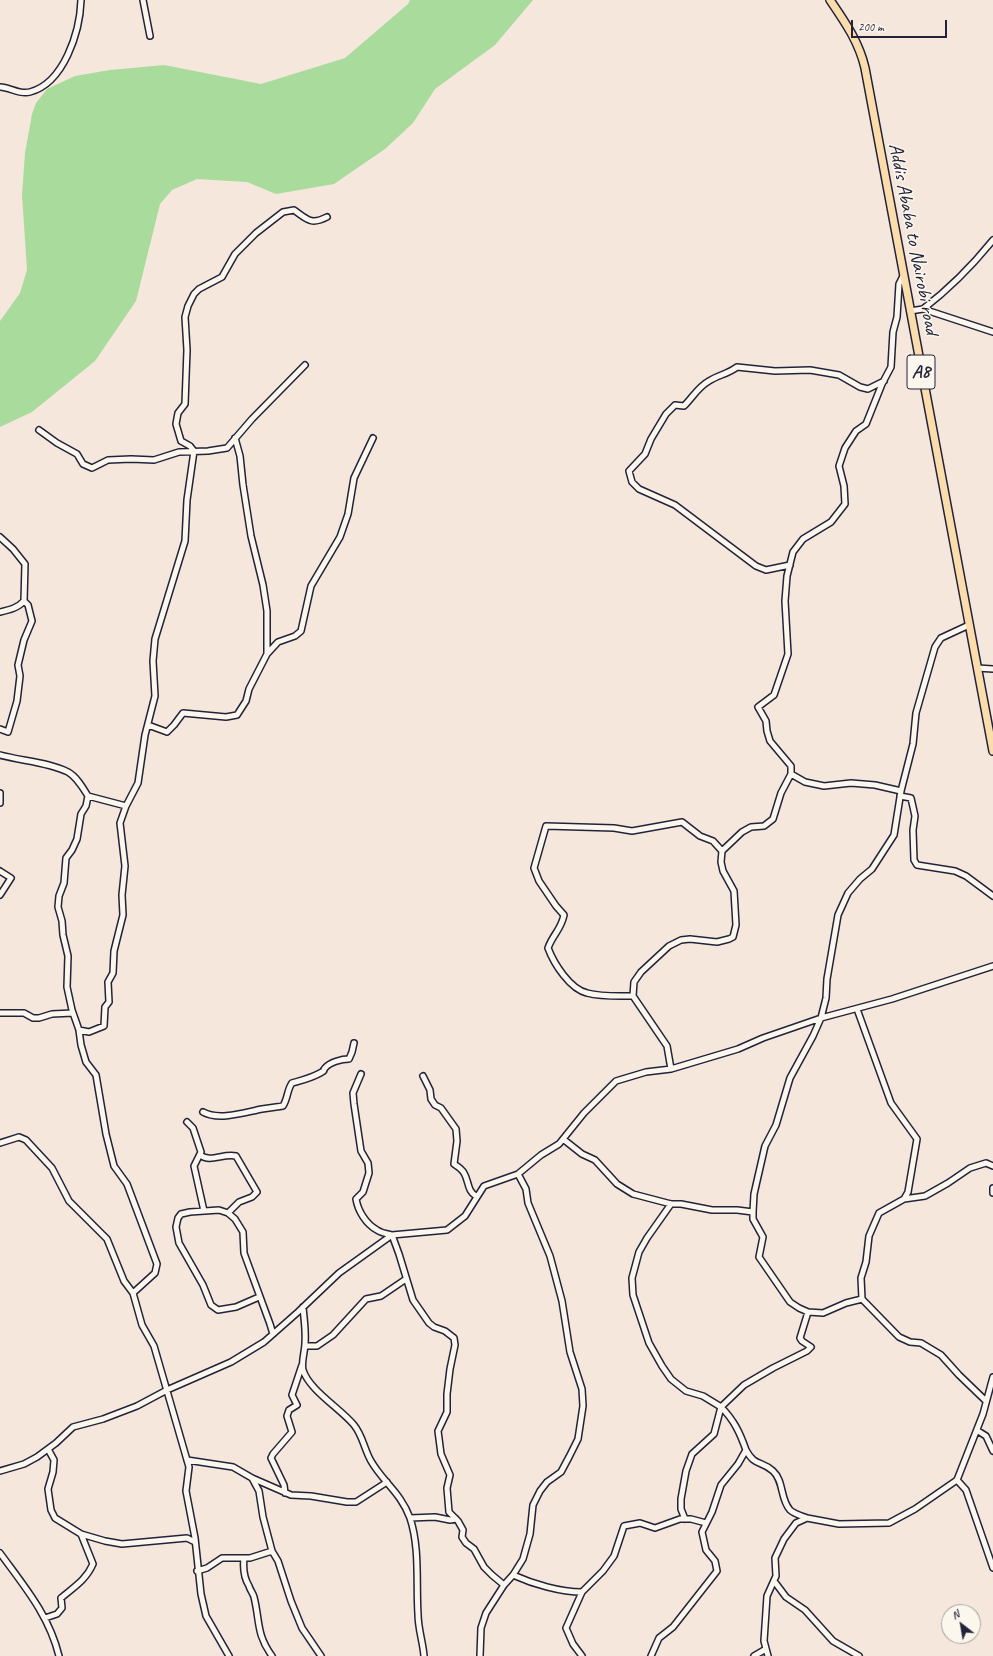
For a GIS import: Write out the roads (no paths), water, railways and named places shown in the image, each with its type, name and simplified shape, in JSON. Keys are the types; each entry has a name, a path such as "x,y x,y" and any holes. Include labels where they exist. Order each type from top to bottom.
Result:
{"highway":[{"name":"Addis Ababa to Nairobi road","path":"830,0 854,36 862,55 993,751"}],"street":[{"path":"0,87 19,92 30,92 47,84 52,79 72,46 76,34 81,0"},
{"path":"143,0 150,36"},
{"path":"79,1030 90,1032 104,1026 105,1007 109,1002 108,982 113,973 114,951 123,915 122,896 125,866 120,823 126,806 138,783 148,725 155,696 153,661 155,639 185,541 187,500 194,451 190,446 181,441 176,424 178,413 185,404 187,350 185,317 188,306 194,294 199,289 222,277 235,254 256,233 283,212 294,210 309,221 316,222 327,217"},
{"path":"923,309 947,291 993,240"},
{"path":"671,1069 667,1046 634,996 634,982 641,972 669,946 681,940 690,939 717,942 729,939 733,936 736,925 734,891 721,862 722,851 742,832 751,827 764,826 773,819 780,793 791,774 791,766 770,741 766,721 758,707 774,695 788,654 785,601 793,552 803,539 831,522 845,504 844,486 839,466 845,448 856,431 866,424 891,367 893,332 897,317 899,284 903,276"},
{"path":"910,310 923,309 993,332"},
{"path":"39,430 57,443 77,454 83,464 92,468 108,460 154,460 179,452 208,451 227,448 289,380 305,365"},
{"path":"790,565 766,570 756,566 675,505 639,489 632,482 630,471 645,454 651,439 666,414 675,405 684,406 697,390 720,375 728,373 737,367 775,371 810,370 839,375 860,387 868,389 884,380"},
{"path":"235,438 240,456 251,536 263,585 267,611 267,654"},
{"path":"148,725 167,732 174,726 183,713 226,717 237,715 246,701 249,690 267,654 278,642 296,636 301,631 311,586 340,537 348,514 354,478 374,438"},
{"path":"0,537 13,549 25,564 24,601 20,606 0,612"},
{"path":"0,729 8,732 17,701 20,676 18,665 24,640 32,621 28,605 24,601"},
{"path":"862,1299 846,1303 823,1312 808,1312 790,1302 759,1257 762,1237 753,1219 754,1194 765,1146 776,1125 790,1078 821,1018 826,998 827,979 838,915 848,893 860,879 872,869 894,835 901,793 913,744 916,713 935,647 941,638 969,625"},
{"path":"977,668 993,669"},
{"path":"0,755 69,772 88,796 126,806"},
{"path":"791,774 805,782 824,786 851,783 874,785 901,793 911,798 914,808 914,860 917,865 955,871 966,876 993,896"},
{"path":"0,793 0,804"},
{"path":"88,796 86,806 81,814 77,839 66,858 64,883 59,896 58,907 68,956 67,987 86,1062 96,1075 106,1134 114,1166 127,1184 157,1264 155,1273 133,1293"},
{"path":"634,996 597,995 585,993 566,978 552,959 548,948 552,936 562,927 564,915 539,881 534,868 546,826 614,828 632,831 682,822 700,836 713,841 722,851"},
{"path":"0,871 11,878 0,895"},
{"path":"361,1074 353,1093 361,1151 368,1163 369,1173 363,1192 356,1199 357,1208 366,1221 377,1231 392,1235 447,1230 465,1216 476,1196 484,1186 518,1174 541,1155 559,1144 584,1113 616,1081 646,1072 671,1069 738,1050 763,1038 821,1018 892,999 993,966"},
{"path":"857,1008 891,1103 917,1138 908,1192 904,1199"},
{"path":"0,1013 24,1013 33,1018 39,1018 52,1014 73,1012"},
{"path":"204,1112 213,1115 239,1114 283,1106 292,1082 305,1080 324,1072 326,1067 331,1064 349,1059 354,1043"},
{"path":"423,1076 430,1090 431,1099 435,1105 441,1108 456,1129 457,1141 454,1164 464,1174 469,1188 476,1196"},
{"path":"187,1122 193,1128 201,1152 194,1166 194,1170 198,1181 204,1211"},
{"path":"0,1143 19,1137 26,1140 52,1168 69,1202 106,1239 124,1281 133,1293 142,1325 154,1346 189,1467 186,1491 195,1542 197,1571 206,1616 229,1656"},
{"path":"563,1139 582,1154 595,1160 617,1184 633,1194 671,1204 681,1204 712,1210 737,1210 753,1212"},
{"path":"200,1155 204,1158 212,1159 229,1155 236,1156 257,1192 252,1198 239,1202 228,1213"},
{"path":"986,1401 941,1355 921,1343 910,1342 899,1337 862,1299 861,1278 866,1262 869,1236 879,1213 904,1199 925,1196 970,1168 986,1163 993,1166"},
{"path":"480,1656 481,1628 486,1613 504,1585 513,1575 526,1550 530,1534 533,1505 540,1490 547,1482 560,1472 575,1445 581,1426 583,1406 582,1389 570,1352 562,1301 550,1256 528,1203 526,1189 518,1174"},
{"path":"993,1188 993,1193"},
{"path":"671,1204 639,1252 632,1278 633,1295 650,1343 662,1366 671,1379 686,1391 703,1396 721,1407 731,1418 752,1460 773,1471 780,1484 785,1502 791,1511 807,1518 839,1524 889,1523 915,1509 957,1480 978,1431 993,1376"},
{"path":"259,1296 236,1307 218,1310 211,1305 203,1285 179,1243 176,1227 178,1218 182,1214 219,1210 228,1213 235,1219 243,1232 244,1253 273,1334"},
{"path":"392,1235 413,1300 429,1323 434,1327 446,1331 454,1338 455,1345 447,1394 447,1412 438,1431 441,1454 450,1475 447,1488 449,1512 456,1519 463,1530 462,1537 466,1543 474,1549 484,1567 504,1585"},
{"path":"0,1471 24,1464 48,1449 73,1427 103,1419 137,1406 167,1390 231,1362 264,1342 339,1273 392,1235"},
{"path":"305,1346 317,1346 334,1335 366,1299 381,1296 406,1279"},
{"path":"303,1307 305,1346 302,1369 309,1382 353,1424 361,1435 370,1460 400,1497 410,1518 416,1552 418,1623 424,1656"},
{"path":"685,1519 681,1509 681,1499 686,1471 692,1454 714,1434 721,1407 744,1385 807,1351 811,1347 800,1338 808,1312"},
{"path":"285,1493 284,1485 271,1458 292,1432 287,1416 289,1410 297,1405 292,1395 303,1363"},
{"path":"978,1431 986,1436 993,1451"},
{"path":"48,1449 54,1460 53,1472 48,1489 51,1510 55,1518 81,1534 122,1544 187,1538 195,1542"},
{"path":"651,1656 658,1638 673,1627 717,1571 715,1561 706,1550 702,1532 712,1512 721,1484 738,1464 746,1450"},
{"path":"187,1460 233,1467 252,1478 292,1495 311,1496 347,1502 356,1502 387,1482"},
{"path":"252,1478 259,1492 263,1517 272,1551 278,1562 284,1583 302,1628 321,1656"},
{"path":"957,1480 966,1490 993,1568"},
{"path":"410,1518 435,1517 450,1520 456,1519"},
{"path":"768,1656 764,1641 767,1596 776,1576 775,1558 784,1539 796,1523 807,1518"},
{"path":"582,1656 573,1644 566,1628 582,1592 603,1571 614,1556 624,1526 640,1523 655,1528 680,1519 706,1523"},
{"path":"45,1618 57,1614 62,1608 61,1598 79,1585 89,1573 93,1564 81,1534"},
{"path":"197,1571 207,1568 222,1558 244,1558 262,1555 272,1551"},
{"path":"0,1553 45,1618 59,1656"},
{"path":"244,1558 244,1571 254,1596 259,1630 263,1644 272,1656"},
{"path":"513,1575 528,1581 568,1592 582,1592"},
{"path":"774,1581 786,1597 805,1610 833,1641 859,1656"},
{"path":"754,1656 766,1649"}]}
